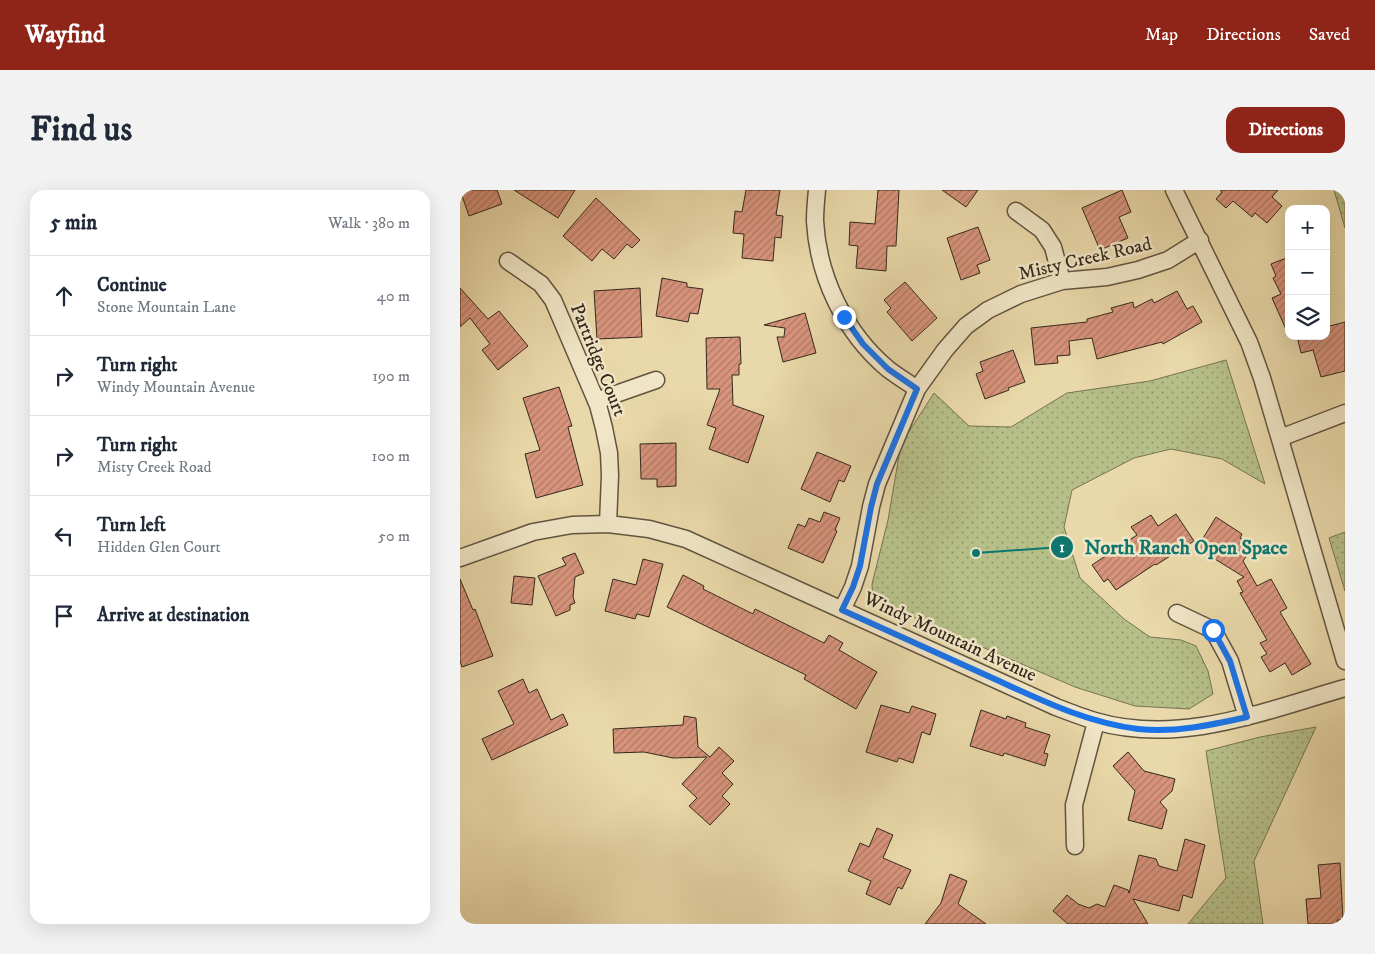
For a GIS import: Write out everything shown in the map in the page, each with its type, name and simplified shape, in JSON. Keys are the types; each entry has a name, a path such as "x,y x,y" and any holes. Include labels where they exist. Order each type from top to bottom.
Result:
{"street":[{"path":"817,190 815,220 819,252 828,284 844,317 863,344 888,369 917,389"},
{"path":"1174,190 1249,342 1280,438 1345,661"},
{"path":"1016,212 1042,230 1053,247 1062,282"},
{"name":"Misty Creek Road","path":"842,610 860,566 877,484 917,389 945,350 966,326 988,310 1021,294 1062,282 1107,277 1138,270 1168,260 1200,240"},
{"name":"Partridge Court","path":"508,261 541,284 553,300 596,401 609,453 608,524"},
{"path":"596,401 656,380"},
{"path":"1280,438 1345,413"},
{"name":"Windy Mountain Avenue","path":"460,558 534,532 572,525 608,524 649,529 686,539 1056,707 1096,722 1139,729 1174,730 1207,726 1247,717 1345,688"},
{"path":"1177,614 1213,630 1230,661 1247,717"},
{"path":"1075,846 1074,805 1096,722"}],"green space":[{"path":"1334,190 1345,190 1345,228"},
{"path":"1226,360 1265,484 1222,459 1171,449 1134,458 1072,490 1064,527 1080,578 1124,619 1150,637 1181,640 1196,646 1208,671 1213,694 1189,709 1135,706 1075,687 873,600 872,584 888,520 901,444 934,393 969,426 1011,427 1067,393 1150,381"},
{"path":"1345,532 1345,591 1329,538"},
{"path":"1316,727 1254,861 1263,924 1188,924 1226,878 1206,751 1260,737"}],"building":[{"path":"460,190 497,190 502,204 469,216"},
{"path":"514,190 575,190 558,218"},
{"path":"746,190 780,190 776,215 783,216 781,238 775,237 773,261 742,258 744,234 733,233 735,211 742,212"},
{"path":"878,190 899,190 896,246 887,246 886,271 856,268 858,246 849,245 850,222 875,224"},
{"path":"942,190 978,190 966,207"},
{"path":"1122,190 1131,212 1119,217 1128,238 1100,250 1082,208"},
{"path":"1220,190 1278,190 1272,197 1282,206 1267,223 1255,213 1252,217 1233,201 1226,208 1216,199 1222,192"},
{"path":"596,198 640,240 632,248 627,244 614,259 602,249 592,261 563,236"},
{"path":"978,227 990,260 977,265 980,273 961,280 947,238"},
{"path":"1285,259 1285,327 1272,298 1281,294 1273,278 1276,276 1271,264"},
{"path":"662,278 687,283 687,287 703,289 698,314 690,313 688,322 656,316"},
{"path":"905,282 937,318 912,341 887,312 891,308 884,300"},
{"path":"460,288 488,319 499,311 528,346 498,370 482,350 490,344 470,318 460,327"},
{"path":"640,288 642,337 597,339 594,291"},
{"path":"1177,291 1187,309 1193,306 1202,322 1163,344 1162,342 1097,359 1092,338 1069,341 1070,355 1057,356 1058,363 1035,365 1031,328 1087,322 1087,319 1113,312 1111,308 1133,302 1134,308 1152,299 1154,303"},
{"path":"805,313 816,353 783,362 777,337 784,337 785,328 764,325"},
{"path":"1345,322 1345,371 1321,377 1313,350 1301,353 1298,340 1330,340 1330,326"},
{"path":"740,337 741,364 739,364 739,375 732,375 733,405 764,416 748,463 709,449 716,428 707,425 720,389 707,389 706,338"},
{"path":"1013,350 1025,382 985,399 976,374 983,371 980,362"},
{"path":"559,387 572,426 568,427 583,485 536,498 525,454 540,450 523,398"},
{"path":"676,443 676,486 657,487 657,479 641,479 640,444"},
{"path":"817,452 851,466 844,482 839,480 830,502 801,489"},
{"path":"824,512 840,518 835,530 837,531 823,563 788,548 798,524 805,527 809,518 820,522"},
{"path":"1176,514 1194,541 1116,590 1108,579 1104,582 1092,565 1137,535 1131,527 1151,515 1158,526"},
{"path":"1216,517 1242,534 1240,538 1253,546 1243,561 1257,586 1271,579 1287,608 1280,612 1311,664 1292,675 1285,663 1270,672 1261,657 1267,654 1260,643 1267,640 1240,593 1243,592 1237,581 1244,577 1197,548"},
{"path":"575,553 584,573 575,577 573,597 575,603 570,605 570,610 556,616 538,576 566,565 562,558"},
{"path":"643,559 663,564 649,617 637,614 635,619 605,611 613,579 636,585"},
{"path":"683,575 704,586 703,589 753,614 755,609 824,643 829,635 843,643 839,650 877,672 856,709 804,679 806,675 667,607"},
{"path":"514,576 535,578 532,605 511,603"},
{"path":"460,579 473,610 475,609 493,656 462,667 460,661"},
{"path":"523,679 529,693 537,689 551,720 563,714 568,725 492,760 482,739 514,724 498,691"},
{"path":"881,705 909,713 912,706 936,714 930,735 922,732 913,763 899,758 897,762 866,752"},
{"path":"981,710 1006,719 1007,716 1026,723 1025,727 1050,735 1044,753 1048,754 1045,766 1004,753 1003,756 970,746"},
{"path":"684,716 696,718 698,747 710,757 719,747 734,761 722,773 733,784 722,796 730,804 710,825 689,806 697,798 682,784 707,757 673,758 644,752 614,753 613,729 683,725"},
{"path":"1128,752 1144,771 1175,779 1172,791 1160,802 1167,810 1162,829 1128,820 1135,791 1113,766"},
{"path":"877,828 893,835 883,858 911,870 902,889 898,887 890,905 866,894 871,881 848,871 860,843 869,847"},
{"path":"1185,839 1205,845 1192,898 1183,895 1179,911 1133,899 1148,924 1068,924 1053,911 1067,895 1078,904 1089,908 1097,904 1105,907 1114,885 1128,890 1129,893 1139,855 1156,859 1159,866 1177,871"},
{"path":"1340,863 1343,920 1337,920 1338,924 1308,924 1306,899 1321,898 1318,865"},
{"path":"950,874 967,881 958,904 986,924 925,924 941,903"}],"place":[{"name":"North Ranch Open Space","path":"976,553"}],"route":[{"path":"844,317 863,344 888,369 917,389 877,484 860,566 842,610 1056,707 1096,722 1139,729 1174,730 1207,726 1247,717 1230,661 1213,630"}]}
